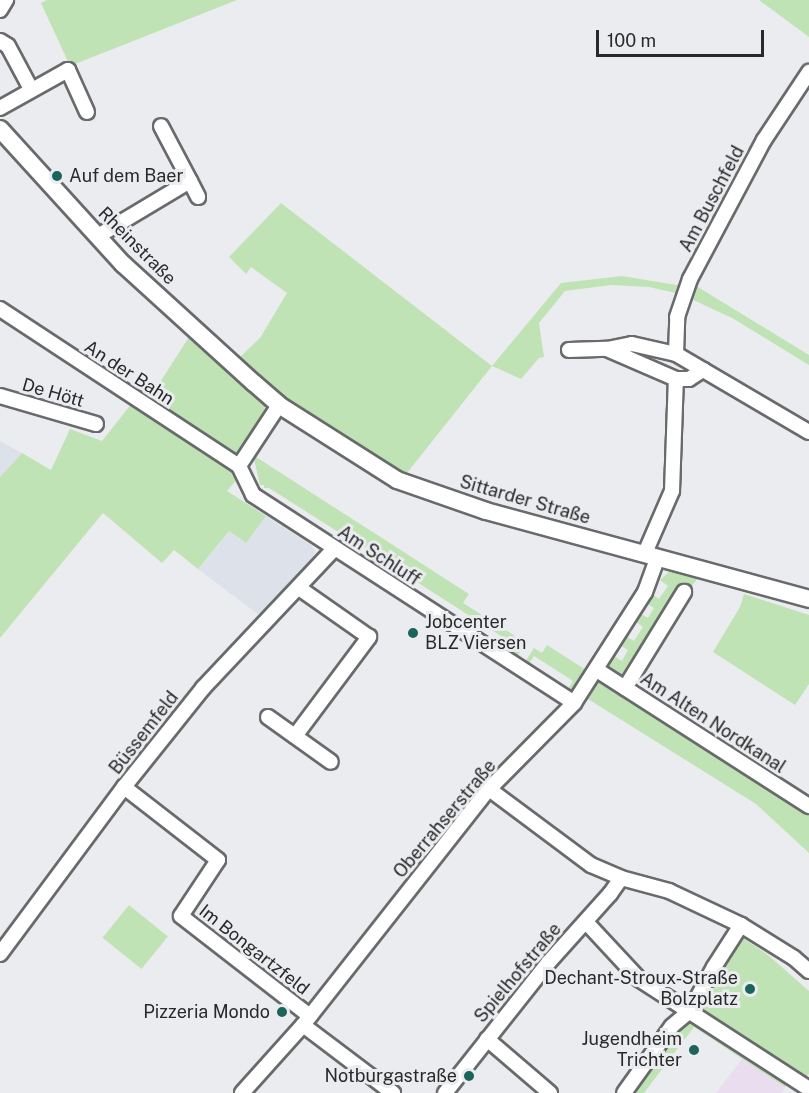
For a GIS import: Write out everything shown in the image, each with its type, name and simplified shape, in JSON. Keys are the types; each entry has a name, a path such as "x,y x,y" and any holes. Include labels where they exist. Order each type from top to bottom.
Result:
{"street":[{"path":"0,10 6,0"},
{"path":"0,41 8,46 31,89"},
{"path":"0,108 68,70 87,112"},
{"name":"Am Buschfeld","path":"676,354 677,317 690,279 764,140 809,72"},
{"path":"161,126 198,197"},
{"name":"Rheinstraße","path":"0,129 123,264 254,384"},
{"path":"98,236 190,181"},
{"name":"An der Bahn","path":"0,309 239,466"},
{"path":"569,351 607,349 632,344 676,354 809,432"},
{"path":"607,349 676,379 689,379 703,370"},
{"name":"Oberrahserstraße","path":"242,1093 307,1020 489,789 574,703 645,592 651,555 672,491 676,379"},
{"name":"Sittarder Straße","path":"254,384 279,405 397,480 486,511 809,599"},
{"name":"De Hött","path":"0,396 96,424"},
{"path":"239,466 279,405"},
{"name":"Am Schluff","path":"239,466 253,495 574,703"},
{"name":"Büssemfeld","path":"0,954 124,787 203,688 334,549"},
{"path":"295,736 369,637 299,588"},
{"path":"625,688 684,592"},
{"name":"Am Alten Nordkanal","path":"597,670 809,806"},
{"path":"268,717 331,762"},
{"name":"Im Bongartzfeld","path":"124,787 218,860 181,916 307,1020"},
{"path":"489,789 585,860 621,878 669,891 741,925 794,958 809,971"},
{"name":"Spielhofstraße","path":"445,1093 548,963 586,922 621,878"},
{"path":"586,922 639,979 809,1089"},
{"path":"624,1093 672,1026 690,1011 714,967 741,925"},
{"path":"307,1020 393,1093"},
{"path":"487,1039 550,1093"}],"shaded area":[{"path":"0,441 22,453 0,477"},
{"path":"266,516 311,545 315,551 313,558 259,615 198,569 229,531 246,543"},
{"path":"742,1059 785,1087 782,1093 716,1093"}],"green space":[{"path":"47,0 237,0 70,66 41,3"},
{"path":"759,0 809,0 809,37"},
{"path":"281,203 492,366 403,478 277,395 281,393 238,359 260,338 287,293 251,267 246,274 229,257"},
{"path":"622,276 683,286 680,294 649,287 611,285 565,291 539,323 544,357 539,358 521,379 492,366 561,283"},
{"path":"693,284 809,355 809,365 734,319 687,297"},
{"path":"189,337 231,377 265,405 264,419 240,460 148,401"},
{"path":"132,403 240,476 227,491 266,516 246,543 229,531 198,569 174,550 162,563 103,513 0,638 0,477 22,453 51,470 70,429 102,441"},
{"path":"253,455 469,594 463,603 526,643 517,657 513,654 518,647 409,577 404,584 382,571 387,563 269,488 260,485"},
{"path":"670,571 698,578 624,677 607,667 614,656 622,661 628,650 620,645 626,636 634,641 643,627 635,621 640,613 648,618 654,608 646,603 652,594 659,599 668,586 660,580"},
{"path":"744,594 809,615 809,684 795,705 713,652 740,607"},
{"path":"547,645 586,670 573,692 568,689 573,681 534,656 529,664 525,662 534,648 542,653"},
{"path":"600,679 809,812 809,853 756,804 588,699"},
{"path":"129,905 168,936 141,969 103,938"},
{"name":"Dechant-Stroux-Straße Bolzplatz","path":"741,937 768,955 809,991 809,1074 803,1079 705,1017 700,1010 702,997"},
{"path":"686,1021 699,1022 786,1080 785,1087 694,1027 644,1093 630,1093 675,1029"}],"place":[{"name":"Auf dem Baer","path":"57,176"},
{"name":"Jobcenter BLZ Viersen","path":"413,633"},
{"name":"Dechant-Stroux-Straße Bolzplatz","path":"750,989"},
{"name":"Pizzeria Mondo","path":"282,1012"},
{"name":"Jugendheim Trichter","path":"694,1050"},
{"name":"Notburgastraße","path":"469,1076"}]}
